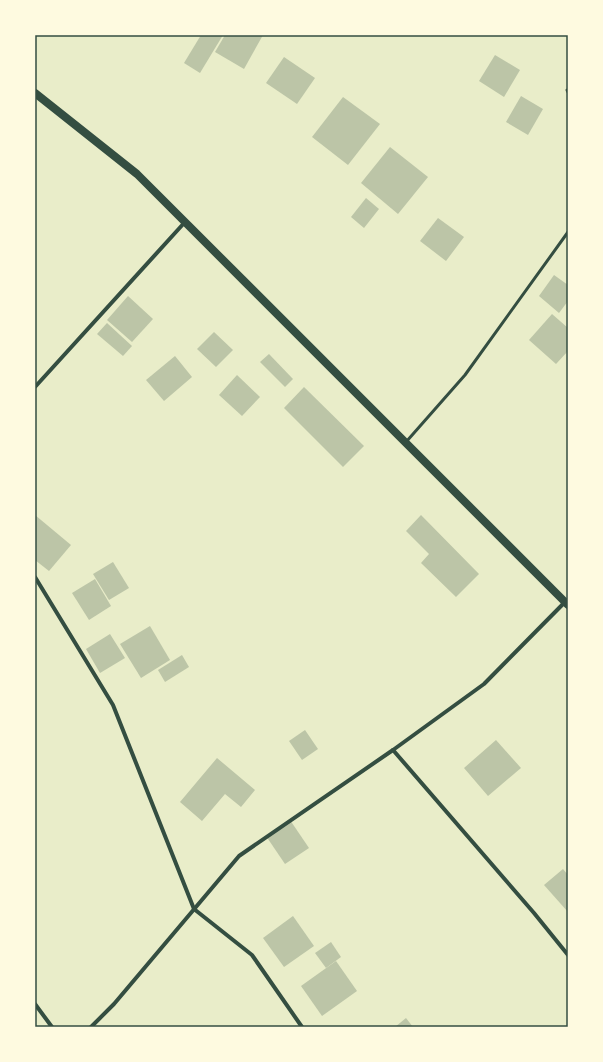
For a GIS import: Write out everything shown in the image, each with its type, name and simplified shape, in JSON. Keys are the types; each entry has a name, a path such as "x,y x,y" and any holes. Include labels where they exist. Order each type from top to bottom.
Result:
{"main road":[{"path":"35,93 137,174 566,603"}],"street":[{"path":"35,387 185,222"},
{"path":"35,577 113,705 194,909 252,956 302,1027"},
{"path":"91,1027 114,1004 239,856 393,750 484,684 566,603"},
{"path":"393,750 534,913 568,955"},
{"path":"35,1004 52,1027"}],"lane":[{"path":"406,442 465,375 568,232"}],"building":[{"path":"201,35 223,35 200,73 184,63"},
{"path":"225,35 263,35 244,69 215,52"},
{"path":"495,55 520,70 504,97 479,81"},
{"path":"284,57 315,78 297,104 266,83"},
{"path":"521,96 543,109 528,135 506,122"},
{"path":"343,97 380,124 348,165 312,137"},
{"path":"390,147 428,177 398,214 361,183"},
{"path":"366,198 379,209 364,228 351,217"},
{"path":"438,218 464,237 446,261 420,241"},
{"path":"554,275 568,285 568,301 559,313 539,296"},
{"path":"128,296 153,319 132,342 107,320"},
{"path":"552,314 568,328 568,351 556,364 529,340"},
{"path":"107,323 132,346 123,356 97,334"},
{"path":"214,332 233,350 216,367 197,349"},
{"path":"269,354 293,379 285,387 260,362"},
{"path":"175,356 192,377 164,401 146,380"},
{"path":"237,375 260,397 242,416 219,395"},
{"path":"304,387 364,446 343,467 284,408"},
{"path":"35,515 71,545 49,571 35,560"},
{"path":"421,515 479,574 456,597 421,563 429,554 406,531"},
{"path":"113,562 129,588 109,600 93,574"},
{"path":"95,579 111,606 89,620 72,593"},
{"path":"150,626 170,660 141,678 120,644"},
{"path":"110,634 125,658 100,673 86,649"},
{"path":"182,655 189,667 165,682 158,670"},
{"path":"305,730 318,749 302,760 289,741"},
{"path":"496,740 521,768 488,796 464,768"},
{"path":"217,758 255,790 241,807 225,794 202,821 180,802"},
{"path":"290,820 309,848 285,864 266,836"},
{"path":"563,869 568,875 568,912 544,885"},
{"path":"293,916 314,946 284,967 263,938"},
{"path":"331,942 341,957 326,968 315,953"},
{"path":"336,961 357,991 322,1016 301,986"},
{"path":"406,1018 413,1027 395,1027"}]}
